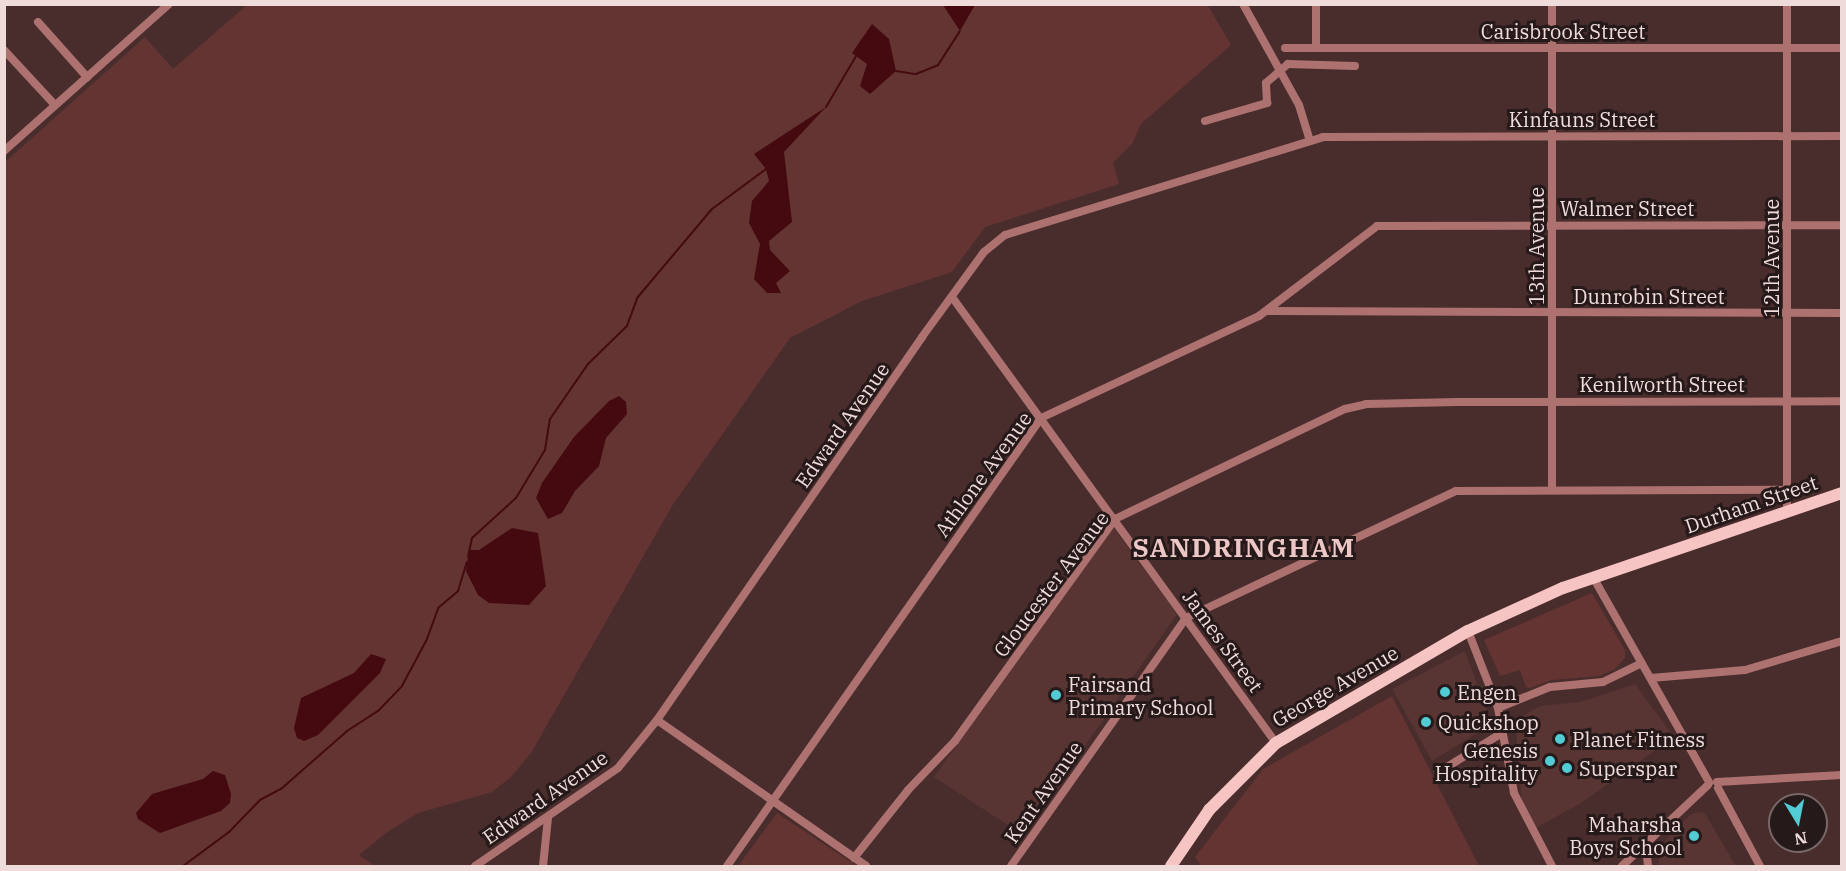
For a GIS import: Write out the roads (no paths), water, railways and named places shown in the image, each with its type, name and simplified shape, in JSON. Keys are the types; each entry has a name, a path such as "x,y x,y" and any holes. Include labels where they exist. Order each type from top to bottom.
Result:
{"main road":[{"name":"Durham Street","path":"1594,579 1842,493"},
{"name":"George Avenue","path":"1171,867 1209,810 1276,743 1328,710 1467,634 1594,579"}],"street":[{"path":"4,151 169,4"},
{"path":"1243,4 1278,72 1299,105 1310,140"},
{"path":"1316,4 1316,48"},
{"name":"13th Avenue","path":"1552,4 1552,489"},
{"name":"12th Avenue","path":"1787,4 1787,512"},
{"path":"38,21 87,77"},
{"name":"Carisbrook Street","path":"1285,48 1842,48"},
{"path":"4,50 55,105"},
{"path":"1205,121 1267,103 1264,86 1288,64 1354,66"},
{"name":"Kinfauns Street","path":"1323,137 1842,136"},
{"name":"Edward Avenue","path":"475,867 618,768 657,720 984,252 1005,235 1323,137"},
{"name":"Walmer Street","path":"1377,226 1842,225"},
{"name":"Athlone Avenue","path":"727,867 1041,418 1268,311 1377,226"},
{"name":"James Street","path":"952,297 1276,743"},
{"name":"Dunrobin Street","path":"1268,311 1842,313"},
{"name":"Kenilworth Street","path":"1482,401 1842,400"},
{"name":"Gloucester Avenue","path":"854,858 908,790 955,741 1115,519 1345,409 1366,404 1482,401"},
{"name":"Kent Avenue","path":"1011,867 1186,618 1456,491 1787,490"},
{"path":"1594,579 1760,867"},
{"path":"1467,634 1498,708 1514,793 1552,867"},
{"path":"1651,678 1745,670 1842,640"},
{"path":"1498,708 1541,689 1603,682 1642,663"},
{"path":"657,720 866,867"},
{"path":"1439,772 1502,733"},
{"path":"1622,867 1646,847 1698,795 1713,785 1842,775"},
{"path":"543,867 548,818"},
{"path":"1646,847 1648,867"}],"waterway":[{"path":"896,71 916,74 938,65 960,31"},
{"path":"826,107 856,56"},
{"path":"468,557 472,538 516,498 545,450 550,419 588,364 627,326 637,298 712,209 766,169"},
{"path":"183,866 229,832 260,800 281,789 347,731 378,711 402,686 427,639 438,608 458,591 467,562"}],"place":[{"name":"Engen","path":"1445,692"},
{"name":"Fairsand Primary School","path":"1056,695"},
{"name":"Quickshop","path":"1426,722"},
{"name":"Planet Fitness","path":"1560,739"},
{"name":"Genesis Hospitality","path":"1550,761"},
{"name":"Superspar","path":"1567,768"},
{"name":"Maharsha Boys School","path":"1694,836"}],"district":[{"name":"SANDRINGHAM","path":"1244,548"}]}
